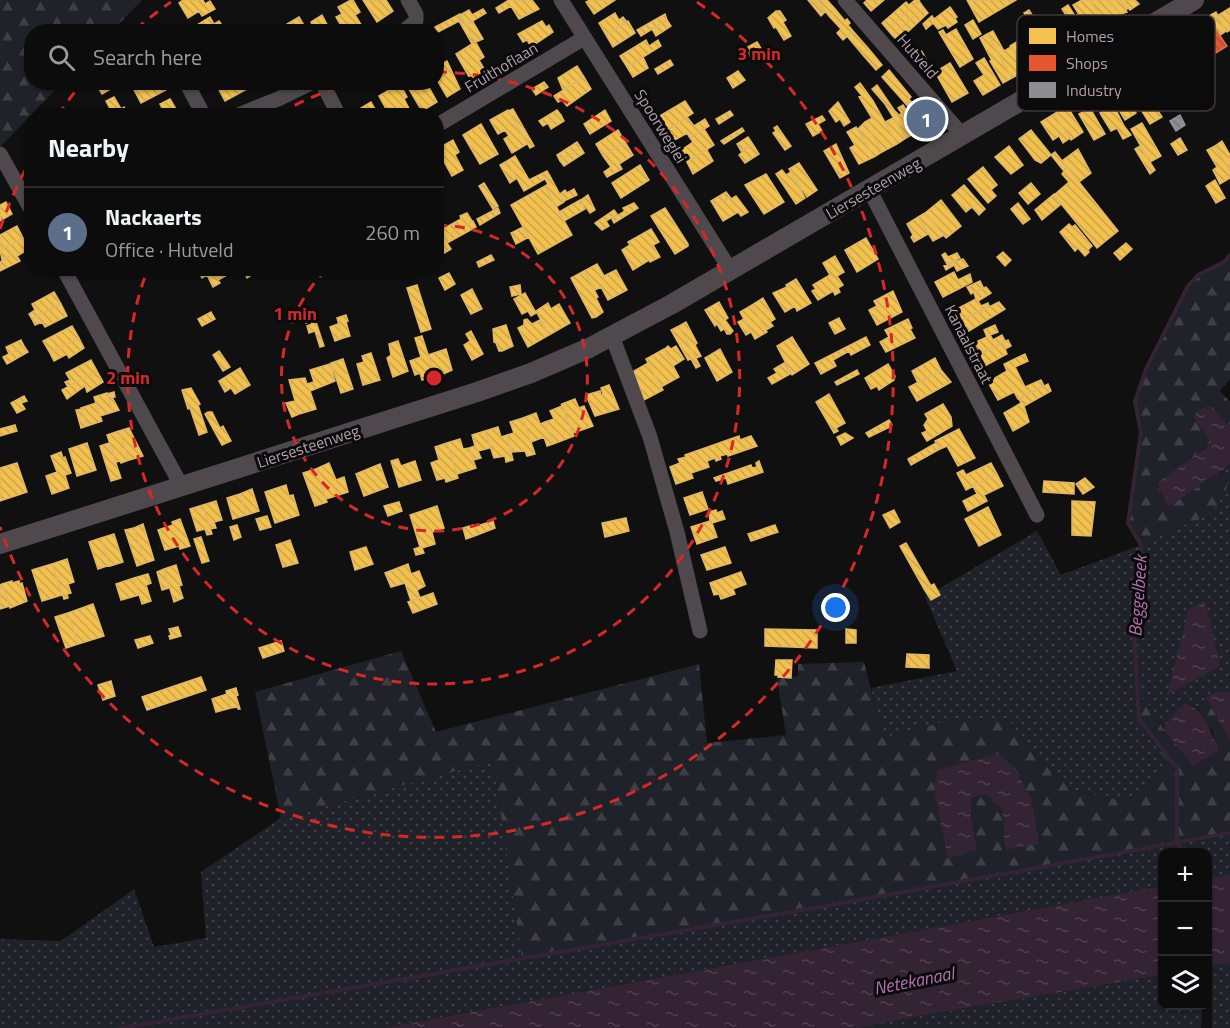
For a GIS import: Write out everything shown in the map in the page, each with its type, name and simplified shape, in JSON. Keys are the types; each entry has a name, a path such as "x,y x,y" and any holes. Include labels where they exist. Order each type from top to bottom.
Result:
{"main road":[{"name":"Liersesteenweg","path":"1169,15 1194,0"},
{"name":"Liersesteenweg","path":"0,544 182,487 474,385 531,373 612,336 731,271 1017,104"}],"street":[{"path":"408,0 416,14 416,21 412,24"},
{"name":"Spoorweglei","path":"561,0 731,271"},
{"name":"Hutveld","path":"845,0 963,136"},
{"name":"Fruithoflaan","path":"444,121 584,38"},
{"path":"190,90 200,108"},
{"path":"256,108 298,90"},
{"path":"326,90 335,108"},
{"path":"0,154 24,197"},
{"name":"Kanaalstraat","path":"869,189 1037,515"},
{"path":"67,276 182,487"},
{"path":"612,336 650,437 677,532 700,631"}],"green space":[{"path":"0,0 142,0 119,24 24,24 24,90 55,90 38,108 24,108 24,122 0,147"},
{"path":"1230,255 1230,379 1220,391 1230,402 1230,426 1227,422 1194,418 1212,442 1157,484 1168,507 1220,472 1228,482 1220,501 1205,517 1141,545 1128,523 1141,432 1135,402 1146,369 1188,286 1198,275 1224,262"},
{"path":"1230,465 1230,692 1212,695 1197,707 1186,703 1163,729 1149,705 1134,719 1167,760 1151,782 1124,801 1072,790 1034,754 1007,718 959,718 883,738 871,688 957,671 925,597 1037,531 1061,575 1141,545 1197,520 1228,482 1220,472"},
{"path":"401,651 436,732 699,664 707,743 786,735 777,679 798,676 798,664 864,662 883,738 959,718 1007,718 1034,754 1072,790 1124,801 1151,782 1167,760 1133,719 1137,706 1143,698 1163,729 1214,741 1213,732 1197,707 1206,698 1230,741 1230,833 522,958 493,761 281,818 255,692","holes":["1014,766 1005,850 1002,809 985,793 971,798 971,815 977,850 948,859 934,792"]},
{"path":"493,761 523,958 1230,833 1230,874 1212,877 1212,848 1158,848 1158,887 383,1028 0,1028 0,939 61,941 134,889 154,947 206,938 201,872 281,818"},
{"path":"1230,963 1230,1028 1212,1028 1212,966"},
{"path":"1158,976 1158,1010 1202,1010 1201,1028 859,1028"}],"water":[{"path":"1209,406 1230,426 1230,465 1168,507 1157,483 1212,443 1194,418 1197,411"},
{"path":"1205,602 1220,666 1167,695 1189,609"},
{"path":"1217,692 1230,692 1230,741 1206,698"},
{"path":"1186,703 1199,711 1219,750 1194,766 1163,729"},
{"path":"998,754 1013,766 1031,798 1039,844 1005,850 1002,809 985,794 971,798 971,815 977,850 948,859 934,792 937,770"},
{"path":"1230,874 1230,963 1212,966 1212,902 1212,877"},
{"name":"Netekanaal","path":"1158,887 1158,976 859,1028 383,1028"}],"building: Homes":[{"path":"183,0 203,0 205,4 210,1 215,9 202,16 199,11 188,18 179,3"},
{"path":"353,0 360,12 355,15 361,24 340,24 336,17 342,14 338,7"},
{"path":"363,0 386,0 393,11 377,22"},
{"path":"509,0 532,0 539,9 519,19 511,6 499,13 496,8"},
{"path":"615,0 594,14 586,2"},
{"path":"808,0 814,0 825,12 821,16"},
{"path":"816,0 827,0 836,10 829,16"},
{"path":"867,0 884,0 871,11 864,3"},
{"path":"915,0 919,1 887,29 882,23 906,2 909,5"},
{"path":"967,0 1016,0 979,22"},
{"path":"1082,0 1090,0 1099,15 1079,15 1073,5"},
{"path":"1090,0 1107,0 1121,14 1119,15 1099,15"},
{"path":"1107,0 1120,0 1128,8 1127,12 1121,14"},
{"path":"1120,0 1135,0 1139,4 1130,10"},
{"path":"919,1 924,8 892,35 887,29"},
{"path":"1068,5 1074,15 1066,15 1062,9"},
{"path":"950,7 957,17 955,18 957,22 948,28 946,25 938,29 933,23 926,29 923,24 932,16 934,19"},
{"path":"924,8 928,13 898,41 892,35"},
{"path":"1230,8 1230,30 1227,32 1217,16"},
{"path":"483,9 486,13 466,25 460,15 469,10 472,15"},
{"path":"836,10 845,21 847,19 853,31 843,40 837,33 841,29 829,16"},
{"path":"1029,10 1032,15 1025,15 1024,13"},
{"path":"776,11 780,11 786,20 783,22 791,36 784,40 768,18"},
{"path":"1216,12 1226,31 1219,36 1215,30 1215,15 1211,15"},
{"path":"615,13 619,20 623,17 627,22 606,35 599,23"},
{"path":"460,14 484,57 479,60 487,74 472,82 456,54 472,44 459,21 444,29 444,24 441,24"},
{"path":"665,14 667,20 641,36 637,30"},
{"path":"322,15 327,24 312,24 311,22"},
{"path":"210,17 214,24 199,24"},
{"path":"299,17 303,24 287,24"},
{"path":"667,20 671,26 656,36 652,29"},
{"path":"973,20 981,34 973,39 965,25"},
{"path":"542,21 546,27 549,25 553,32 531,47 527,40 523,42 518,34"},
{"path":"628,21 635,33 613,47 606,35"},
{"path":"473,22 483,39 476,42 466,25"},
{"path":"956,29 973,59 960,67 939,32 943,30 946,35"},
{"path":"853,31 868,48 862,54 847,36"},
{"path":"993,31 1004,51 1011,47 1017,56 1017,75 1012,78 987,34"},
{"path":"987,34 1012,78 1003,83 990,61 994,59 991,59 980,38"},
{"path":"646,40 649,46 658,40 661,46 627,67 620,56"},
{"path":"757,42 762,50 746,58 742,50"},
{"path":"1017,42 1017,56 1010,46"},
{"path":"868,48 882,65 876,70 862,54"},
{"path":"921,50 929,64 921,68 913,55"},
{"path":"643,57 648,68 633,77 627,67"},
{"path":"984,58 1000,85 983,95 974,81 984,75 976,63"},
{"path":"670,60 673,65 658,74 655,69"},
{"path":"447,61 460,89 447,97 443,90 444,63"},
{"path":"950,63 968,93 952,102 935,72"},
{"path":"577,66 584,77 563,90 558,78"},
{"path":"889,70 911,97 905,103 882,77"},
{"path":"738,71 745,80 733,88 727,78"},
{"path":"584,77 591,89 567,106 562,100 558,102 554,96"},
{"path":"544,82 548,87 536,95 532,89"},
{"path":"860,83 897,144 882,152 865,122 872,118 859,97 862,96 855,87"},
{"path":"877,85 894,110 899,115 902,113 915,133 906,138 885,104 872,89"},
{"path":"134,90 166,90 141,103"},
{"path":"219,90 245,90 225,101"},
{"path":"389,90 403,90 407,97 404,99 409,108 386,108 379,96"},
{"path":"410,90 430,90 437,102 427,108 420,108"},
{"path":"114,97 120,108 110,108 106,101"},
{"path":"170,99 175,108 162,108 160,104"},
{"path":"909,99 913,104 917,101 933,120 925,127 905,103"},
{"path":"685,101 693,113 667,130 658,117"},
{"path":"371,102 374,108 361,108"},
{"path":"838,102 850,122 844,126 840,119 836,122 829,111"},
{"path":"903,105 907,111 910,109 925,127 915,133 898,108"},
{"path":"513,109 534,146 530,148 508,111"},
{"path":"508,110 527,144 512,153 504,139 509,136 505,130 498,134 490,120"},
{"path":"557,110 561,115 543,126 539,121"},
{"path":"605,110 611,121 590,134 584,124"},
{"path":"730,111 733,115 719,124 716,119"},
{"path":"1059,111 1070,111 1083,132 1071,140 1054,114"},
{"path":"1092,111 1105,134 1094,140 1079,114"},
{"path":"1116,111 1131,135 1123,139 1117,128 1111,131 1100,113"},
{"path":"1120,111 1135,111 1136,113 1125,120"},
{"path":"1142,111 1158,111 1162,117 1150,124"},
{"path":"1054,114 1070,138 1063,143 1059,136 1053,140 1041,122"},
{"path":"561,115 564,121 551,129 548,123"},
{"path":"822,116 825,120 818,124 822,131 813,136 806,124"},
{"path":"687,117 694,126 705,119 709,126 690,138 687,133 673,141 667,130"},
{"path":"893,118 906,138 897,144 885,122"},
{"path":"865,122 882,152 874,157 858,129"},
{"path":"1142,123 1161,156 1150,162 1131,129"},
{"path":"481,124 498,154 480,164 463,135"},
{"path":"777,126 791,146 785,150 773,133"},
{"path":"856,127 874,157 859,164 850,148 855,145 847,132"},
{"path":"742,128 744,131 724,144 721,141"},
{"path":"704,129 714,145 687,162 680,151 693,142 690,138"},
{"path":"618,130 625,142 603,156 596,144"},
{"path":"1031,130 1051,155 1041,163 1035,160 1019,139"},
{"path":"748,137 752,143 741,151 737,144"},
{"path":"1180,138 1187,150 1178,155 1171,144"},
{"path":"453,140 459,152 455,155 463,170 452,176 444,162 444,145"},
{"path":"1222,141 1230,155 1230,171 1215,146"},
{"path":"577,142 581,148 560,161 557,155"},
{"path":"625,142 633,155 619,164 622,169 607,177 604,172 611,167 603,156"},
{"path":"752,143 759,154 745,163 739,155"},
{"path":"836,144 849,173 840,178 824,151"},
{"path":"1009,146 1023,165 1011,174 995,157"},
{"path":"1140,146 1155,170 1150,174 1135,149"},
{"path":"1215,146 1230,171 1230,178 1220,184 1213,170 1217,167 1207,150"},
{"path":"581,148 584,153 564,166 560,161"},
{"path":"1078,149 1091,173 1079,182 1062,161"},
{"path":"707,150 713,161 693,174 687,162"},
{"path":"1055,152 1067,167 1063,170 1051,155"},
{"path":"515,156 529,180 547,171 550,176 524,191 507,161"},
{"path":"507,161 517,178 510,183 500,165"},
{"path":"799,163 817,190 807,197 789,169"},
{"path":"640,165 649,180 621,198 612,183"},
{"path":"983,167 997,185 991,190 996,196 988,203 968,179"},
{"path":"1067,167 1118,231 1097,248 1054,195 1069,182 1062,174"},
{"path":"782,170 786,175 791,172 805,198 796,204 776,174"},
{"path":"766,174 784,202 764,214 745,185"},
{"path":"550,176 564,202 556,207 545,186 548,184 545,179"},
{"path":"1215,180 1225,198 1216,203 1206,186"},
{"path":"484,183 498,206 493,209 479,186"},
{"path":"1031,183 1040,194 1028,204 1019,193"},
{"path":"964,185 985,209 979,215 972,207 966,212 952,195"},
{"path":"545,186 572,235 538,254 511,205"},
{"path":"574,189 577,195 564,201 560,194 565,190 567,193"},
{"path":"726,192 730,197 714,206 711,201"},
{"path":"1054,194 1061,204 1042,220 1035,210"},
{"path":"588,195 595,210 590,213 581,200"},
{"path":"736,196 748,212 741,216 738,212 723,221 714,206"},
{"path":"580,200 585,209 564,221 559,212"},
{"path":"941,200 961,226 946,238 925,213"},
{"path":"6,202 12,214 0,221 0,205"},
{"path":"634,203 638,208 614,223 612,219 625,211 623,208"},
{"path":"1018,203 1030,219 1023,224 1011,209"},
{"path":"498,208 500,213 480,225 477,219"},
{"path":"665,208 688,244 675,254 651,216"},
{"path":"614,210 617,214 606,221 609,226 602,230 595,223"},
{"path":"467,213 472,221 445,237 444,228 461,219 460,216"},
{"path":"925,213 944,235 933,241 918,217"},
{"path":"918,217 928,234 914,242 907,224"},
{"path":"473,221 476,227 447,243 451,249 444,253 444,237"},
{"path":"1069,224 1072,227 1075,225 1092,246 1085,256 1078,248 1075,251 1060,232"},
{"path":"17,226 23,238 0,250 0,235"},
{"path":"523,227 529,237 516,244 511,233"},
{"path":"651,229 659,242 653,245 660,257 650,262 649,260 633,270 622,250 630,245 628,242"},
{"path":"23,238 24,240 24,252 17,256 20,261 0,271 0,262 12,255 7,246"},
{"path":"866,238 878,259 857,272 845,250"},
{"path":"1126,243 1132,249 1120,260 1114,253"},
{"path":"7,246 12,255 2,260 0,250"},
{"path":"1003,252 1011,260 1005,266 997,257"},
{"path":"945,253 948,257 957,253 960,258 947,264 942,255"},
{"path":"491,255 494,260 479,267 477,262"},
{"path":"835,256 844,272 837,276 843,285 838,288 840,292 835,295 833,291 818,300 812,291 816,289 813,285 830,275 823,263"},
{"path":"963,259 968,266 957,271 954,265 946,270 944,266"},
{"path":"597,264 604,276 616,270 627,290 608,300 601,287 595,290 584,271"},
{"path":"584,271 603,312 592,318 571,278"},
{"path":"954,272 958,280 970,274 972,282 943,297 935,282"},
{"path":"449,273 455,284 445,290 439,278"},
{"path":"208,276 225,276 218,280 220,283 213,287"},
{"path":"796,279 811,303 797,311 795,306 785,312 773,293 787,287 786,285"},
{"path":"980,281 983,287 971,294 967,287"},
{"path":"417,285 431,329 421,332 407,288"},
{"path":"520,285 521,294 512,296 510,287"},
{"path":"986,287 991,293 978,301 981,306 988,303 989,306 957,323 951,312 976,299 974,293"},
{"path":"472,289 482,309 471,314 461,295"},
{"path":"893,291 902,312 877,325 869,310 877,306 874,301"},
{"path":"54,292 61,304 32,319 29,314 35,310 32,304"},
{"path":"525,293 536,313 531,316 528,311 522,314 514,299"},
{"path":"763,298 775,319 770,322 773,326 766,330 752,305"},
{"path":"719,302 728,318 725,320 733,331 730,334 727,334 712,306"},
{"path":"999,302 1005,309 964,334 957,323"},
{"path":"548,303 551,309 559,304 570,323 549,335 536,311"},
{"path":"61,304 67,316 45,327 42,322 35,325 32,319"},
{"path":"752,305 767,332 755,339 740,312"},
{"path":"712,306 724,329 721,331 705,310"},
{"path":"211,312 215,319 202,326 198,319"},
{"path":"346,315 350,336 343,338 337,318"},
{"path":"304,316 314,316 324,346 320,347 315,331 309,333 307,326 312,324 311,321 306,323"},
{"path":"839,318 845,329 835,334 829,323"},
{"path":"527,319 532,324 540,320 549,335 528,347 518,328 524,325 524,320"},
{"path":"744,319 751,332 746,335 738,322"},
{"path":"908,319 915,338 886,352 880,342 889,337 885,330"},
{"path":"686,322 701,356 696,358 679,326"},
{"path":"338,324 343,338 335,341 330,327"},
{"path":"506,325 513,346 499,351 494,342 493,329"},
{"path":"995,325 998,332 990,335 993,340 1002,335 1005,341 975,356 969,345 987,337 984,330"},
{"path":"72,326 79,338 50,353 43,341"},
{"path":"679,326 700,366 696,368 691,359 688,360 671,330"},
{"path":"471,331 483,354 472,360 464,345 470,341 466,334"},
{"path":"422,336 435,376 422,380 420,373 415,375 410,361 421,357 415,338"},
{"path":"792,337 809,364 792,375 777,346"},
{"path":"866,337 870,345 851,355 849,351 833,360 836,366 821,374 815,363"},
{"path":"79,338 84,348 69,358 67,354 54,361 50,353"},
{"path":"21,340 24,346 9,354 6,347"},
{"path":"1008,340 1011,346 1005,349 1007,354 981,368 975,356"},
{"path":"398,341 408,371 393,377 387,358 391,355 389,344"},
{"path":"24,346 28,352 7,364 3,357"},
{"path":"668,346 671,349 676,346 684,359 673,366 664,350"},
{"path":"446,349 452,370 437,377 428,355"},
{"path":"664,349 679,377 661,387 646,359"},
{"path":"720,349 732,372 717,381 705,358"},
{"path":"219,351 230,367 223,371 213,355"},
{"path":"371,353 380,380 363,385 357,364 364,362 362,356"},
{"path":"1025,354 1028,361 1015,367 1025,387 1041,380 1044,386 1018,399 1014,392 998,400 988,382 1007,371 1004,364"},
{"path":"935,358 941,370 918,383 912,371"},
{"path":"343,359 353,389 341,393 331,363"},
{"path":"91,360 97,371 68,387 65,382 70,380 66,373"},
{"path":"648,363 663,390 644,400 634,371"},
{"path":"784,363 790,374 772,384 768,378 777,373 774,369"},
{"path":"330,364 335,381 310,391 316,409 299,414 289,380 305,378 307,384 314,382 310,370"},
{"path":"888,364 895,376 894,380 879,390 877,386 871,389 865,378"},
{"path":"240,368 250,385 235,394 231,388 225,392 219,381"},
{"path":"857,370 859,374 837,385 835,382"},
{"path":"941,370 951,382 917,401 909,387"},
{"path":"97,371 103,382 87,392 85,386 67,399 62,390"},
{"path":"1048,384 1051,391 1024,406 1029,422 1013,431 1004,413 1021,403 1019,399"},
{"path":"609,385 619,409 595,416 586,395 600,391 601,395 603,394 601,388"},
{"path":"191,388 200,404 198,405 207,432 199,435 182,390"},
{"path":"114,392 115,397 112,397 119,410 113,412 107,394"},
{"path":"107,393 113,412 100,416 94,397"},
{"path":"829,394 845,423 836,428 838,431 834,433 816,402"},
{"path":"24,396 27,401 21,403 25,409 17,413 11,403"},
{"path":"575,399 579,408 584,406 593,426 573,433 562,404"},
{"path":"295,401 299,414 292,417 286,403"},
{"path":"96,403 102,421 87,426 81,408"},
{"path":"943,404 951,417 952,426 927,441 922,433 927,431 924,425 928,419 925,414"},
{"path":"562,406 574,436 553,444 545,422 554,419 550,411"},
{"path":"81,409 87,426 81,428 76,410"},
{"path":"212,412 220,428 223,426 231,441 222,445 205,414"},
{"path":"536,413 540,424 545,422 553,444 547,446 544,437 531,442 523,418"},
{"path":"523,418 535,454 527,456 525,451 512,452 507,435 514,433 510,422"},
{"path":"889,420 892,425 890,427 869,437 866,433"},
{"path":"15,425 17,431 0,436 0,429"},
{"path":"498,427 501,437 507,435 513,460 506,462 505,456 494,458 485,431"},
{"path":"129,428 143,456 129,460 119,431"},
{"path":"959,429 975,458 958,466 947,446 940,449 935,441"},
{"path":"119,431 129,460 121,463 116,462 107,435"},
{"path":"485,431 490,448 478,451 481,458 473,460 469,448 475,446 472,435"},
{"path":"845,433 853,438 841,445 837,437"},
{"path":"739,436 740,440 751,436 757,446 728,456 727,454 720,456 721,459 716,461 715,458 707,461 709,467 691,473 693,478 676,484 670,467 680,463 678,459"},
{"path":"460,439 463,449 469,448 476,468 457,474 447,443"},
{"path":"87,443 96,470 77,476 69,449"},
{"path":"109,443 121,478 111,481 100,446"},
{"path":"447,443 458,478 446,482 445,478 437,480 431,463 439,460 435,447"},
{"path":"936,443 940,449 911,465 908,459"},
{"path":"61,452 71,473 65,475 69,488 52,494 46,476 57,472 51,456"},
{"path":"398,459 401,466 415,461 421,480 399,487 391,461"},
{"path":"759,461 763,472 728,484 726,478 716,481 714,478 751,465 752,468 757,467 756,463"},
{"path":"17,463 27,492 0,501 0,468"},
{"path":"329,463 336,480 344,477 348,492 326,499 316,469"},
{"path":"991,463 997,474 966,490 957,473 963,470 966,475"},
{"path":"380,464 388,487 364,496 356,474"},
{"path":"316,469 327,502 315,506 303,473"},
{"path":"997,474 1003,486 984,495 987,501 968,511 963,501 977,494 973,486"},
{"path":"1085,478 1094,487 1083,494 1076,484"},
{"path":"1044,481 1074,483 1074,494 1043,492"},
{"path":"286,485 289,496 293,495 299,515 275,523 265,492"},
{"path":"252,489 259,511 246,515 240,494"},
{"path":"702,492 708,509 690,515 684,498"},
{"path":"240,494 246,515 233,519 227,498"},
{"path":"216,501 222,520 214,522 216,528 210,529 203,505"},
{"path":"1072,501 1095,502 1091,536 1072,535"},
{"path":"399,502 402,511 388,516 384,506"},
{"path":"203,505 212,534 207,535 205,529 197,531 190,509"},
{"path":"437,506 444,528 432,532 435,544 422,548 424,553 416,555 414,549 420,547 410,515"},
{"path":"988,507 1001,535 979,546 965,519"},
{"path":"716,510 717,513 722,511 725,519 712,523 717,537 697,544 691,527 710,521 709,512"},
{"path":"894,510 900,522 890,528 883,515"},
{"path":"267,516 271,527 260,530 256,519"},
{"path":"626,518 629,531 605,537 602,523"},
{"path":"180,519 190,546 165,550 158,530 173,525 172,522"},
{"path":"493,521 495,528 477,535 474,527"},
{"path":"143,524 154,560 145,563 134,528"},
{"path":"237,525 241,537 234,540 230,527"},
{"path":"473,525 477,535 466,539 463,528"},
{"path":"775,525 778,532 751,541 748,534"},
{"path":"134,528 145,563 137,566 125,530"},
{"path":"114,534 123,562 110,566 101,538"},
{"path":"201,537 209,561 202,563 194,539"},
{"path":"101,538 110,565 98,569 89,542"},
{"path":"290,540 298,563 283,567 276,545"},
{"path":"906,543 931,586 924,589 900,546"},
{"path":"366,547 373,564 355,570 350,552"},
{"path":"725,547 731,563 707,570 701,555"},
{"path":"67,559 74,582 68,584 71,593 67,594 68,598 64,599 52,564"},
{"path":"52,564 62,595 42,601 32,570"},
{"path":"408,564 411,574 419,571 425,586 417,590 420,598 411,601 405,583 391,587 385,573"},
{"path":"176,565 183,598 174,602 164,569"},
{"path":"164,569 169,588 162,590 157,572"},
{"path":"741,572 746,584 733,589 735,594 721,599 719,594 714,595 710,583"},
{"path":"148,574 151,583 146,585 151,601 142,604 134,578"},
{"path":"134,578 139,595 121,600 116,584"},
{"path":"12,581 12,583 19,581 20,584 22,583 27,601 10,608 2,584"},
{"path":"2,584 10,606 0,609 0,585"},
{"path":"934,584 940,595 931,600 924,589"},
{"path":"433,593 437,604 413,613 408,602"},
{"path":"93,604 104,636 78,644 68,613"},
{"path":"68,613 78,644 66,648 55,617"},
{"path":"178,627 181,636 170,639 169,629"},
{"path":"765,629 817,630 817,648 765,646"},
{"path":"846,629 856,630 856,643 846,643"},
{"path":"150,636 153,643 138,648 135,640"},
{"path":"281,641 284,651 263,658 259,648"},
{"path":"907,654 929,655 929,668 906,667"},
{"path":"776,660 792,660 791,678 775,675"},
{"path":"201,677 206,690 147,710 142,697"},
{"path":"111,681 115,696 103,700 98,685"},
{"path":"236,688 240,709 231,708 226,691"},
{"path":"227,694 231,708 216,712 212,699"}],"building: Shops":[{"path":"1215,29 1227,46 1215,54"}],"building: Industry":[{"path":"1180,115 1185,125 1176,131 1170,121"}],"waterway":[{"name":"Beggelbeek","path":"1181,848 1177,842 1177,768 1139,719 1133,619 1142,583 1141,545 1128,523 1141,432 1135,402 1146,369 1188,286 1198,275 1224,262 1230,255"},
{"path":"121,1028 837,904 1230,833"}],"place":[{"name":"Nackaerts","path":"926,119"}]}
